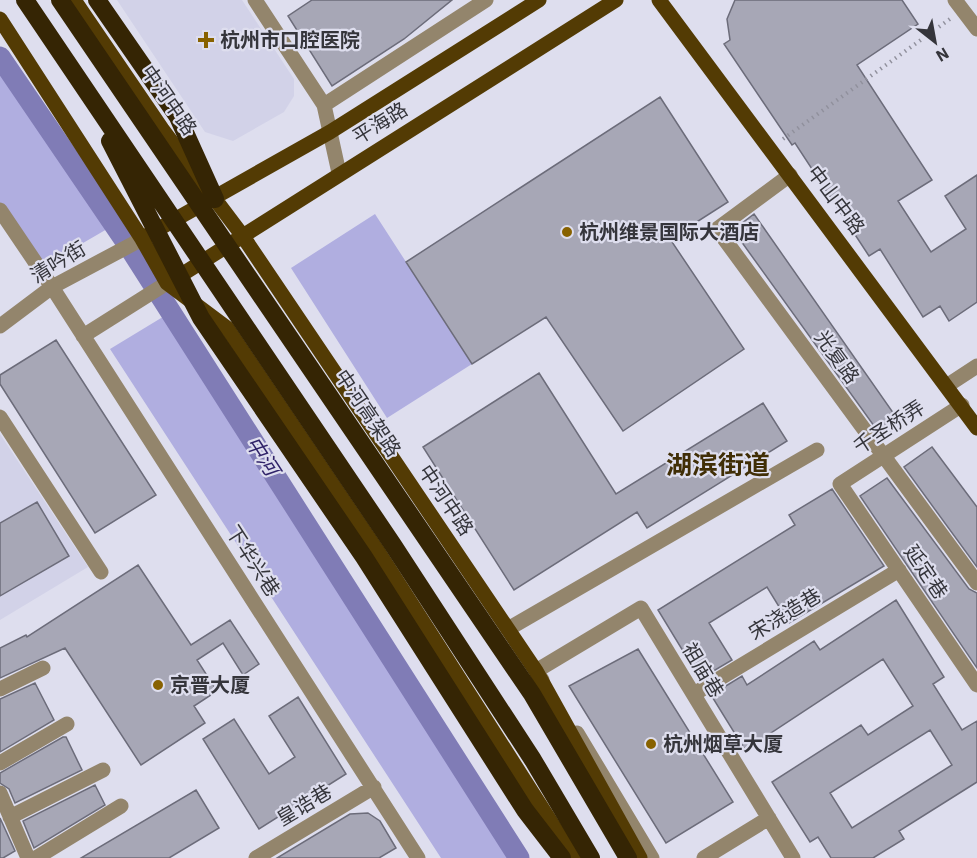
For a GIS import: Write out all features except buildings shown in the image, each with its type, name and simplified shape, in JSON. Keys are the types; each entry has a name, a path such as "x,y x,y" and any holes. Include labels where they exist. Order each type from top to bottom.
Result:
{"highway":[{"path":"25,0 393,545 533,760 591,858"},
{"name":"中河高架路","path":"60,0 532,694 628,858"},
{"path":"97,0 178,117 215,199"},
{"path":"70,65 201,318 364,557 525,810 562,858"}],"main road":[{"name":"中河中路","path":"74,0 162,129 242,235 536,671 640,858"},
{"name":"平海路","path":"142,239 330,132 539,0"},
{"name":"平海路","path":"167,283 616,0"},
{"name":"中山中路","path":"659,0 948,385 977,428"},
{"path":"0,19 142,239 167,283 227,328 379,553 574,858"}],"street":[{"path":"255,0 324,105 339,173"},
{"path":"324,105 486,0"},
{"path":"959,5 977,29"},
{"name":"光复路","path":"790,175 717,229 977,583"},
{"name":"下华兴巷","path":"0,210 52,286 418,858"},
{"name":"清吟街","path":"0,326 52,286 142,239"},
{"path":"83,336 167,283"},
{"path":"948,385 977,366"},
{"name":"千圣桥弄","path":"840,484 962,405"},
{"path":"0,417 101,572"},
{"path":"508,629 817,450"},
{"name":"延定巷","path":"840,484 977,685"},
{"name":"宋浇造巷","path":"694,694 899,570"},
{"name":"祖庙巷","path":"536,671 641,608 793,858"},
{"path":"0,689 43,668"},
{"path":"536,671 597,762 652,858"},
{"path":"0,763 67,724"},
{"path":"10,817 103,770"},
{"name":"皇诰巷","path":"256,858 374,788"},
{"path":"0,793 28,858"},
{"path":"36,858 120,806"},
{"path":"704,858 769,818"}],"path":[{"path":"770,148 959,5"}],"shaded area":[{"name":"杭州市口腔医院","path":"117,0 242,0 294,79 294,96 284,112 233,141 205,132"},
{"path":"0,55 114,225 40,268 0,210"},
{"path":"375,214 472,364 387,418 291,268"},
{"path":"171,312 526,858 441,858 110,349"},
{"path":"0,434 88,567 0,620"}],"waterway":[{"name":"中河","path":"0,57 126,242 519,858"}],"place":[{"name":"杭州市口腔医院","path":"206,40"},
{"name":"杭州维景国际大酒店","path":"567,232"},
{"name":"京晋大厦","path":"158,685"},
{"name":"杭州烟草大厦","path":"651,744"}],"district":[{"name":"湖滨街道","path":"718,465"}]}
